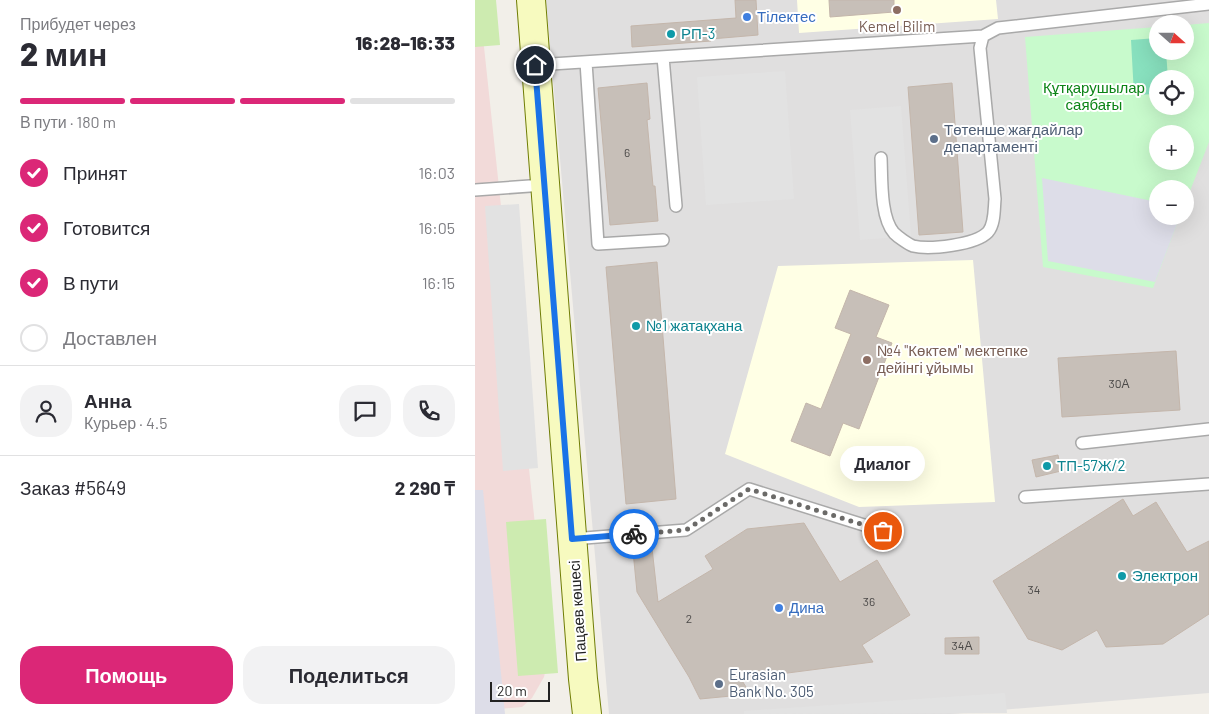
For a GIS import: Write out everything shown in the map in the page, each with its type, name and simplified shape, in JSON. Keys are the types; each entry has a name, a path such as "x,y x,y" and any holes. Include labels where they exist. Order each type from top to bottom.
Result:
{"main road":[{"name":"Пацаев көшесі","path":"531,0 544,185 587,714"}],"lane":[{"path":"535,65 983,36 998,28 1209,4"},
{"path":"881,158 884,212 893,232 912,246 936,248 969,242 988,232 993,220 995,199 981,69 980,48 983,36"},
{"path":"663,57 676,206"},
{"path":"586,62 598,244 663,240"},
{"path":"475,190 544,185"},
{"path":"1082,443 1209,429"},
{"path":"1025,497 1209,484"},
{"path":"572,539 686,530 749,489 883,531"}],"shaded area":[{"path":"475,0 479,0 549,656 544,677 532,698 522,707 475,711"},
{"path":"546,0 1209,0 1209,693 952,714 609,714"},
{"name":"Kemel Bilim","path":"797,0 996,0 998,19 799,33"},
{"path":"785,71 794,199 706,205 697,77"},
{"path":"901,106 911,236 860,240 850,110"},
{"path":"1042,178 1149,200 1149,225 1177,225 1155,282 1048,261"},
{"path":"519,204 538,468 503,471 485,206"},
{"name":"№4 \"Көктем\" мектепке дейінгі ұйымы","path":"973,260 995,502 859,507 725,454 778,266"},
{"path":"475,490 483,490 505,714 475,714"},
{"path":"1005,693 1007,713 744,714 744,711"}],"green space":[{"path":"475,0 496,0 500,45 475,47"},
{"name":"Құтқарушылар саябағы","path":"1209,23 1209,142 1194,181 1149,180 1149,225 1177,225 1153,288 1043,267 1025,37 1149,28 1149,60 1194,60 1194,24"},
{"path":"1149,39 1149,60 1167,60 1167,70 1149,70 1149,94 1134,95 1131,40"},
{"path":"546,519 558,673 518,676 506,522"}],"building":[{"path":"735,0 756,0 758,35 711,39 711,41 632,47 631,26 736,18"},
{"path":"829,0 894,0 894,12 830,17"},
{"path":"647,83 650,119 647,120 658,221 610,225 598,88"},
{"name":"Төтенше жағдайлар департаменті","path":"952,83 963,232 919,235 908,87"},
{"name":"№1 жатақхана","path":"657,262 676,499 626,504 606,267"},
{"path":"850,290 889,305 876,337 892,343 859,429 843,423 830,456 791,441 806,403 821,409 851,334 835,328"},
{"path":"1176,351 1180,410 1062,417 1058,358"},
{"name":"ТП-57Ж/2","path":"1058,455 1061,471 1036,477 1032,460"},
{"name":"Электрон","path":"1123,499 1133,516 1156,502 1187,552 1209,541 1209,614 1163,644 1106,647 1097,630 1062,650 1028,639 993,581"},
{"name":"Дина","path":"804,523 840,582 877,560 910,615 862,645 873,662 741,679 746,687 731,696 700,699 689,677 637,592 633,551 652,548 658,602 713,569 705,556 747,529"},
{"path":"979,637 979,654 945,654 945,638"}],"way so far":[{"path":"634,534 686,530 749,489 883,531"}],"place":[{"name":"Kemel Bilim","path":"897,10"},
{"name":"Тілектес","path":"747,17"},
{"name":"РП-3","path":"671,34"},
{"name":"Төтенше жағдайлар департаменті","path":"934,139"},
{"name":"№1 жатақхана","path":"636,326"},
{"name":"№4 \"Көктем\" мектепке дейінгі ұйымы","path":"867,360"},
{"name":"ТП-57Ж/2","path":"1047,466"},
{"name":"Диалог","path":"883,531"},
{"name":"Электрон","path":"1122,576"},
{"name":"Дина","path":"779,608"},
{"name":"Eurasian Bank No. 305","path":"719,684"}],"route":[{"path":"535,65 572,539 634,534"}]}
